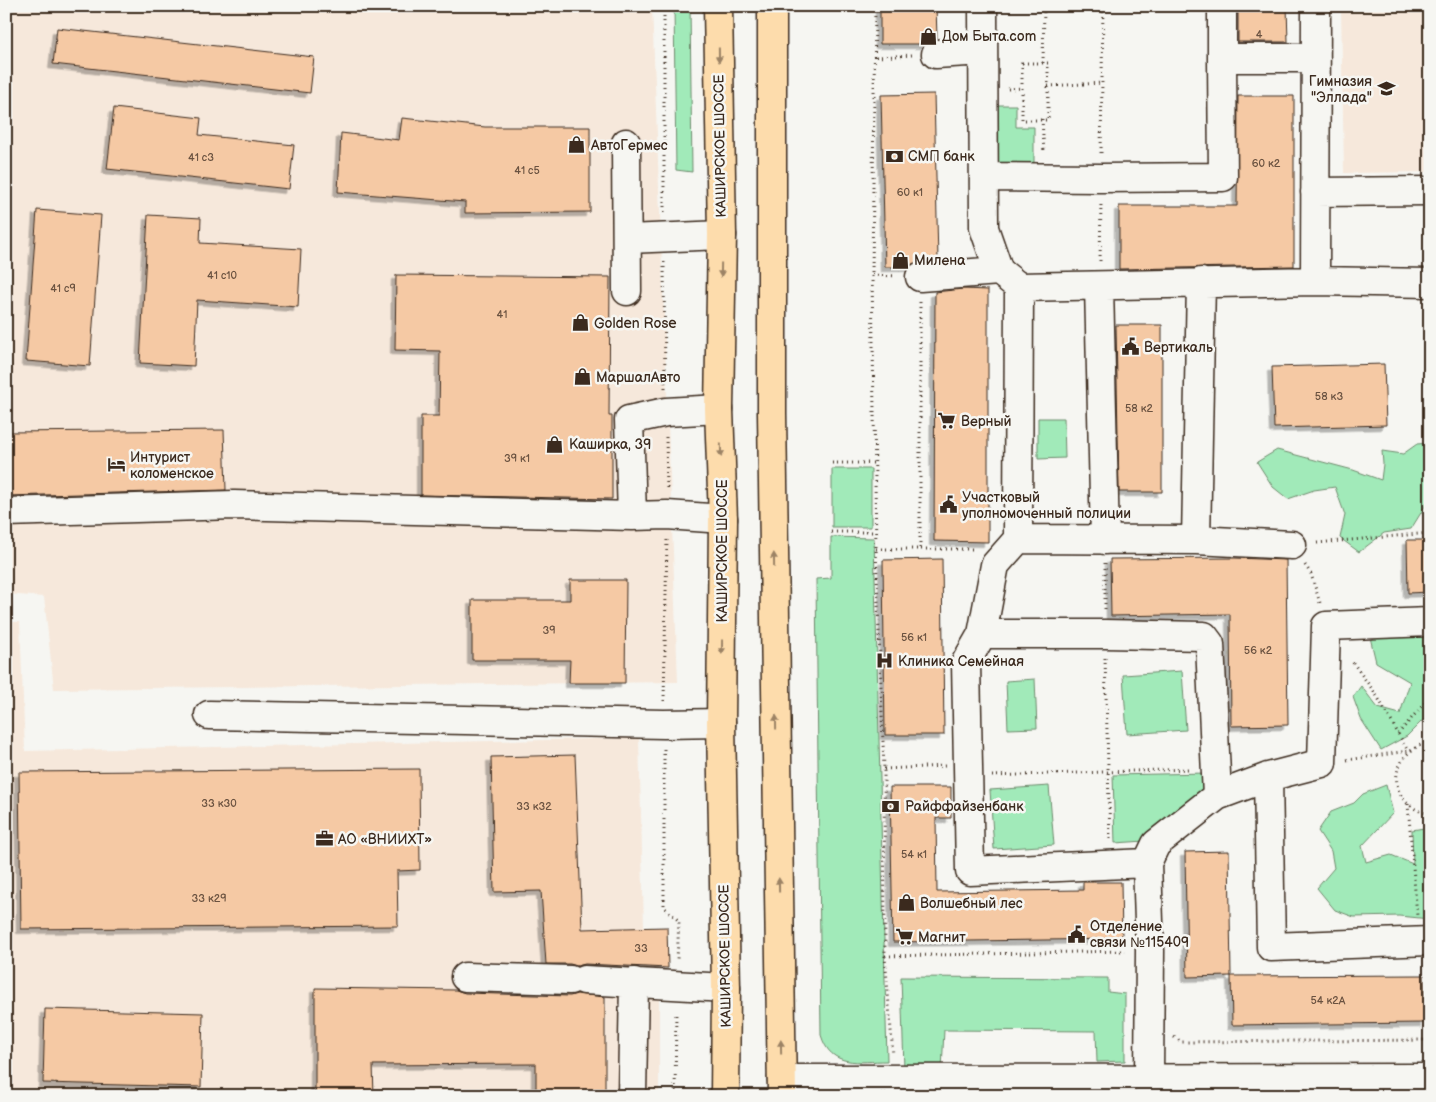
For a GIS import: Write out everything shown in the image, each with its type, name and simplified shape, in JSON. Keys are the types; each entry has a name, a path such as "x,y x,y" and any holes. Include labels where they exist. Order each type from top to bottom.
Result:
{"main road":[{"name":"КАШИРСКОЕ ШОССЕ","path":"718,6 722,235 719,409 723,520 721,723 726,988 725,1096"},
{"path":"772,6 772,413 782,1087"}],"street":[{"path":"983,6 984,228 1009,279 1014,544 995,565 982,634 966,662 970,871 1147,862"},
{"path":"984,177 1223,176 1222,6"},
{"path":"1315,281 1316,6"},
{"path":"936,54 983,51"},
{"path":"1222,58 1316,58"},
{"path":"626,143 627,291"},
{"path":"1315,192 1430,191"},
{"path":"628,239 722,235"},
{"path":"920,277 1009,279 1099,286 1201,282 1430,283"},
{"path":"1196,540 1201,282"},
{"path":"1099,286 1105,540"},
{"path":"632,516 629,420 666,412 719,409"},
{"path":"6,512 234,505 632,516 667,515 723,520"},
{"path":"1014,544 1105,540 1196,540 1292,545"},
{"path":"1149,1078 1150,951 1147,862 1156,844 1217,796 1268,777 1322,763 1326,626 1430,622"},
{"path":"982,634 1204,636 1210,644 1217,796"},
{"path":"209,715 664,724 721,723"},
{"path":"1268,777 1271,947 1424,941"},
{"path":"465,977 634,982 726,988"},
{"path":"632,1096 634,982"},
{"path":"782,1087 895,1080 1149,1078 1190,1087 1430,1078"}],"path":[{"path":"664,6 667,515 664,907 678,921 675,1096"},
{"path":"876,6 872,275 876,549 884,769 885,956 895,1080"},
{"path":"1043,62 1044,6"},
{"path":"1099,286 1103,6"},
{"path":"876,57 936,54"},
{"path":"1043,62 1048,63 1048,120 1022,120 1022,63 1043,62"},
{"path":"1048,86 1102,83"},
{"path":"1042,119 1045,178"},
{"path":"872,275 920,277 920,549"},
{"path":"832,464 875,463"},
{"path":"831,532 876,532"},
{"path":"1292,545 1430,533"},
{"path":"1105,540 1105,634 1111,865"},
{"path":"876,549 920,549 1014,544"},
{"path":"1398,734 1430,697"},
{"path":"1429,815 1417,811 1401,795 1397,784 1397,772 1401,761 1408,752 1418,744 1430,742"},
{"path":"1322,763 1408,752"},
{"path":"884,769 1109,772 1216,769"},
{"path":"1408,804 1424,941"},
{"path":"885,956 1150,951"},
{"path":"1169,1034 1182,1042 1430,1040"}],"shaded area":[{"path":"6,6 652,6 678,682 54,689 44,597 6,594"},
{"name":"Гимназия \"Эллада\"","path":"1341,6 1430,6 1430,172 1344,173"},
{"name":"АО «ВНИИХТ»","path":"6,622 20,622 25,751 639,738 644,927 667,927 668,968 659,968 659,1096 6,1096"}],"green space":[{"path":"674,6 690,6 692,172 676,170"},
{"path":"995,105 1016,105 1016,127 1034,127 1034,168 994,167"},
{"path":"1038,418 1064,418 1065,458 1038,459"},
{"path":"1430,443 1430,502 1427,503 1411,529 1384,533 1359,552 1340,538 1345,515 1335,487 1314,490 1288,499 1273,487 1257,462 1277,450 1353,470 1381,480 1382,451 1403,454 1417,444"},
{"path":"832,469 871,469 871,527 832,527"},
{"path":"831,537 874,538 887,1061 856,1062 839,1058 826,1046 821,1035 816,579 831,578"},
{"path":"1430,621 1430,713 1407,736 1381,750 1361,719 1353,697 1361,686 1378,708 1400,714 1410,682 1376,662 1369,633"},
{"path":"1182,671 1186,730 1127,734 1123,675"},
{"path":"1035,679 1037,728 1008,729 1006,681"},
{"path":"1207,773 1207,794 1145,841 1115,843 1113,775"},
{"path":"1386,785 1393,813 1362,846 1366,862 1391,855 1413,864 1412,830 1430,827 1430,919 1399,916 1354,917 1335,910 1317,888 1334,868 1331,851 1318,831 1331,812 1354,803 1363,794"},
{"path":"1049,786 1054,845 994,849 990,790"},
{"path":"901,977 1108,978 1108,992 1125,994 1125,1061 1097,1062 1096,1031 944,1030 942,1070 904,1069"},
{"path":"1300,1089 1360,1092 1365,1096 1289,1096"}],"building":[{"path":"880,6 936,6 937,38 925,44 880,44"},
{"path":"1238,6 1287,6 1288,42 1238,42"},
{"path":"57,28 314,57 310,93 53,64"},
{"path":"934,94 938,260 918,262 909,267 885,267 881,95"},
{"path":"1238,96 1294,96 1294,266 1119,269 1119,206 1237,206"},
{"path":"114,108 201,118 199,135 294,145 289,189 107,169"},
{"path":"402,118 485,127 590,127 590,212 465,213 465,202 338,192 341,133 399,140"},
{"path":"37,210 101,215 90,366 26,361"},
{"path":"148,215 201,218 200,243 301,249 298,307 197,300 194,366 140,363"},
{"path":"396,275 610,277 609,416 612,416 612,499 421,495 421,416 439,416 440,351 395,350"},
{"path":"963,289 988,290 988,542 934,541 935,292"},
{"path":"1116,325 1162,325 1162,492 1119,492"},
{"path":"1384,364 1386,425 1274,428 1272,367"},
{"name":"Интурист коломенское","path":"224,430 226,490 6,496 6,432"},
{"path":"1407,540 1430,540 1430,592 1408,593"},
{"path":"1235,558 1286,560 1288,725 1231,726 1230,614 1111,616 1110,559"},
{"path":"942,559 944,735 885,735 883,560"},
{"path":"570,580 626,580 625,683 569,683 570,660 472,660 472,600 570,600"},
{"path":"575,755 582,929 667,927 668,968 546,964 541,891 494,892 491,757"},
{"path":"419,769 420,870 397,871 398,926 21,929 19,772"},
{"path":"890,787 951,787 951,818 936,818 937,892 1083,890 1083,882 1121,882 1122,939 893,942"},
{"path":"1229,851 1231,976 1187,977 1185,852"},
{"path":"1424,975 1425,1023 1232,1025 1231,976"},
{"path":"315,988 456,990 465,993 570,996 577,994 605,997 605,1096 536,1096 536,1064 373,1065 374,1096 315,1096"},
{"path":"45,1009 203,1013 201,1087 43,1083"}],"place":[{"name":"Дом Быта.com","path":"928,36"},
{"name":"Гимназия \"Эллада\"","path":"1386,89"},
{"name":"АвтоГермес","path":"577,145"},
{"name":"СМП банк","path":"894,156"},
{"name":"Милена","path":"900,260"},
{"name":"Golden Rose","path":"580,323"},
{"name":"Вертикаль","path":"1130,347"},
{"name":"МаршалАвто","path":"582,377"},
{"name":"Верный","path":"947,421"},
{"name":"Каширка, 39","path":"555,444"},
{"name":"Интурист коломенское","path":"116,465"},
{"name":"Участковый уполномоченный полиции","path":"948,505"},
{"name":"Клиника Семейная","path":"884,661"},
{"name":"Райффайзенбанк","path":"891,806"},
{"name":"АО «ВНИИХТ»","path":"324,839"},
{"name":"Волшебный лес","path":"906,903"},
{"name":"Отделение связи №115409","path":"1076,934"},
{"name":"Магнит","path":"904,937"}]}
